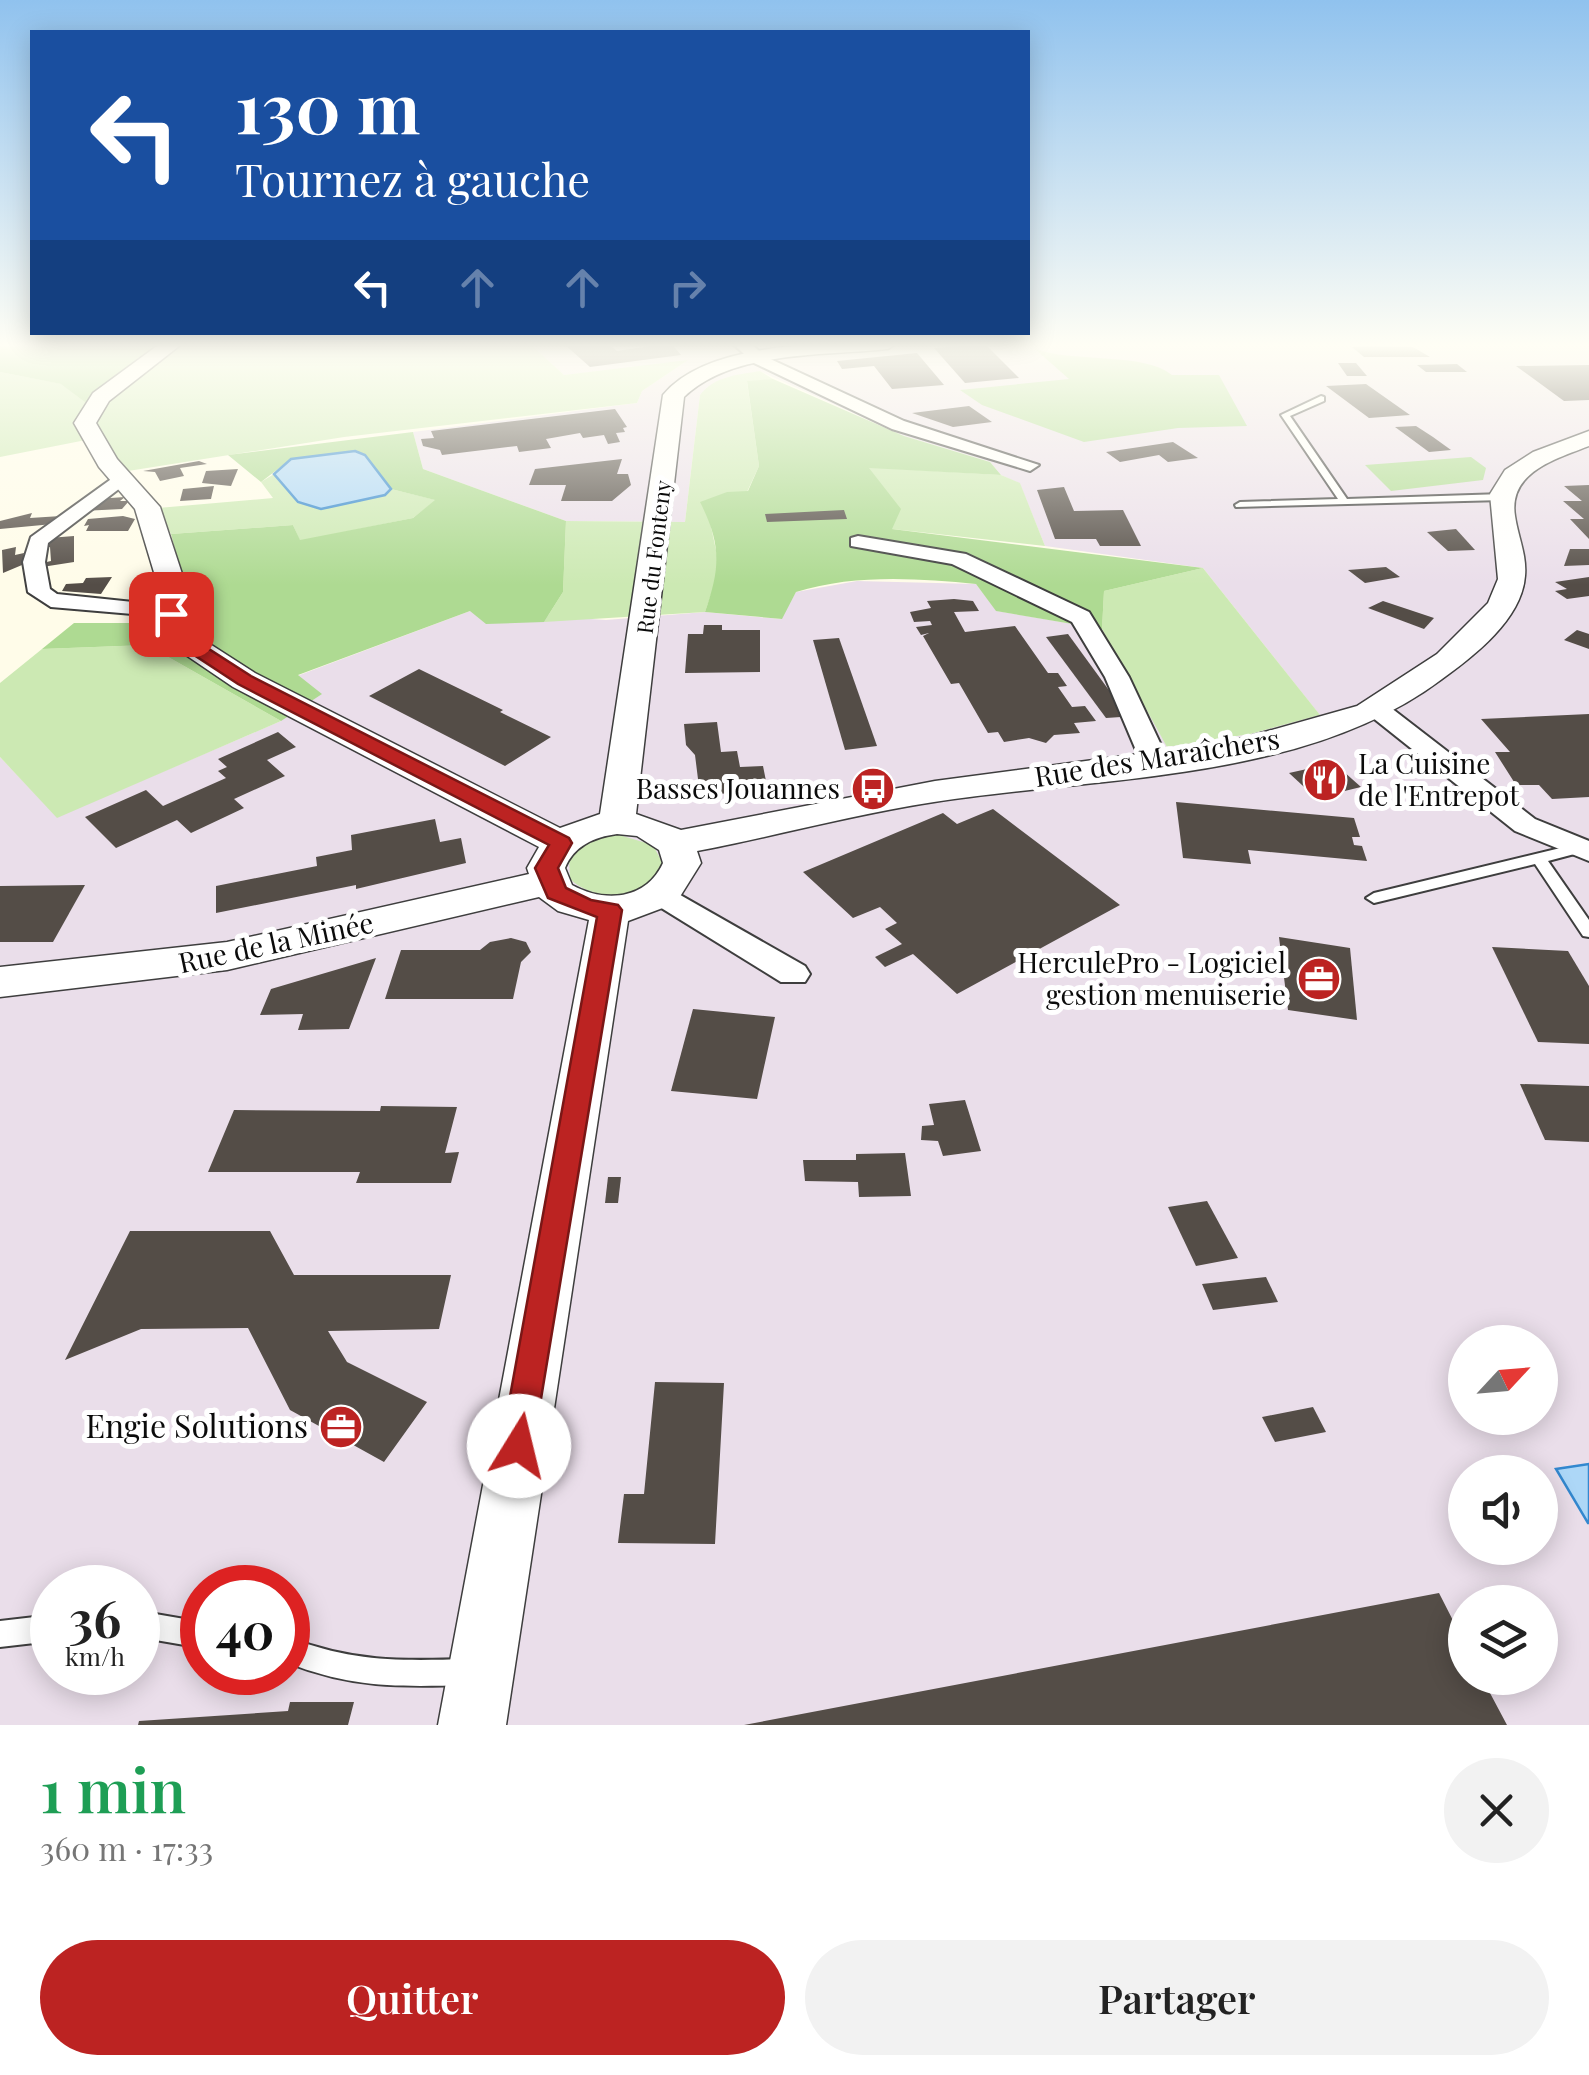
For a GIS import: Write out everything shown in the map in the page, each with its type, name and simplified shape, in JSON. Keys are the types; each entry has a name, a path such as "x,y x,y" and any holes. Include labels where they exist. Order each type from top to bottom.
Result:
{"street":[{"path":"85,424 120,478 147,507 173,590 171,614 188,643 244,680 561,843"},
{"name":"Rue du Fonteny","path":"617,823 670,424"},
{"path":"895,424 1030,465"},
{"path":"1503,497 1505,488 1526,464 1589,438"},
{"path":"120,478 38,541 34,562 39,592 51,600 171,614"},
{"name":"Rue des Maraîchers","path":"675,843 935,791 1240,751 1378,709 1458,651 1503,603 1511,576 1498,518 1503,497"},
{"path":"858,542 958,558 1081,617 1117,677 1154,762"},
{"path":"1378,709 1525,824 1583,850"},
{"path":"617,823 651,828 675,843 682,863 672,884 662,894 610,910 569,902 548,882 546,868 561,843 586,829 617,823"},
{"name":"Rue de la Minée","path":"0,982 227,956 548,882"},
{"path":"662,894 793,974"},
{"path":"472,1725 610,910"}],"lane":[{"path":"1292,424 1344,501"},
{"path":"1240,505 1503,497"},
{"path":"1374,898 1583,850"},
{"path":"1540,860 1589,932"},
{"path":"0,1634 30,1631"},
{"path":"310,1661 320,1666 387,1675 482,1671"}],"shaded area":[{"path":"479,424 697,424 685,522 566,521 423,469 413,432"},
{"path":"876,424 1589,424 1589,1725 0,1725 0,757 57,817 281,721 297,676 470,611 606,620 705,612 781,619 796,592 857,581 976,584 997,611 1102,629 1167,746 1250,734 1319,714 1203,568 1045,546 1020,484 1001,475 990,462"}],"green space":[{"path":"0,424 460,424 344,437 128,471 101,437 0,457"},
{"path":"697,424 753,424 759,466 747,492 727,492 710,522 720,569 705,612 544,622 563,592 566,521 685,522"},
{"path":"753,424 875,424 990,462 1001,475 869,468 901,509 892,529 1203,568 1104,591 1102,629 996,611 976,584 908,579 840,582 796,592 782,619 705,612 714,583 716,557 712,531 700,502 727,492 748,491 759,466"},
{"path":"1033,424 1247,426 1178,428 1084,442"},
{"path":"413,432 423,469 566,521 563,592 544,622 486,624 470,611 298,675 322,694 281,721 147,645 42,649 74,623 164,623 188,599 171,534 293,525 300,540 413,518 435,500 391,489 365,455 355,451 291,459 261,482 228,455"},
{"path":"1471,457 1486,468 1483,480 1391,491 1365,465"},
{"path":"866,467 1001,475 1020,483 1045,546 892,529"},
{"path":"274,474 298,502 385,495 391,489 436,500 413,518 300,541 293,525 171,534 158,508 273,498 261,482"},
{"path":"1203,568 1320,715 1250,734 1167,747 1102,629 1104,591"},
{"path":"147,645 281,721 57,818 0,757 0,683 42,649"},
{"path":"616,834 653,845 662,862 647,885 608,895 581,887 570,879 569,858 589,841"}],"water":[{"path":"355,451 365,455 391,489 385,495 321,509 298,502 274,474 291,459"},
{"path":"1589,1464 1589,1523 1558,1472 1558,1469"}],"building":[{"path":"494,424 625,424 627,427 623,428 625,432 616,433 620,442 608,444 604,435 583,438 580,433 546,439 551,448 519,452 517,446 442,455 440,450 423,446 421,439 434,438 431,431"},
{"path":"943,424 980,424 953,427"},
{"path":"1416,426 1451,450 1429,452 1395,427"},
{"path":"1173,442 1198,458 1168,462 1159,455 1120,462 1106,452"},
{"path":"622,459 617,474 628,474 631,485 612,501 561,501 566,485 529,485 535,469"},
{"path":"199,461 207,464 180,468 184,476 160,481 155,472 143,471"},
{"path":"238,469 231,486 202,483 206,471"},
{"path":"1589,485 1589,539 1570,519 1584,519 1563,501 1582,501 1564,486"},
{"path":"214,486 211,499 180,501 183,489"},
{"path":"1064,487 1074,511 1123,510 1141,546 1100,546 1096,539 1055,539 1037,490"},
{"path":"125,497 120,501 129,501 122,509 82,511 96,499"},
{"path":"844,510 847,519 767,522 765,514"},
{"path":"32,513 30,518 61,516 53,524 0,529 0,521"},
{"path":"88,519 135,519 128,531 86,531 89,525 84,526"},
{"path":"1456,529 1475,550 1448,551 1427,532"},
{"path":"74,536 74,562 42,567 42,563 51,561 50,547 43,548 49,538"},
{"path":"16,547 15,555 24,553 22,565 3,573 2,550"},
{"path":"1570,549 1589,549 1589,565 1564,566"},
{"path":"1386,567 1400,577 1365,583 1348,570"},
{"path":"112,577 101,594 62,591 66,584 83,583 86,578"},
{"path":"1589,577 1589,596 1567,599 1555,591 1567,589 1555,582"},
{"path":"927,601 973,601 979,611 954,612 965,632 1015,626 1048,673 1058,673 1067,686 1058,687 1072,707 1085,706 1096,721 1074,723 1080,733 1054,735 1046,743 1029,738 1004,742 998,732 988,733 959,683 951,684 923,636 929,633 921,635 916,627 932,625 930,621 914,622 910,612 931,608"},
{"path":"1383,601 1434,618 1424,629 1368,608"},
{"path":"704,625 722,625 722,630 760,630 760,672 685,673 688,634 703,634"},
{"path":"1577,630 1589,634 1589,649 1564,640"},
{"path":"1068,634 1119,704 1121,717 1106,718 1046,637"},
{"path":"839,638 877,746 845,750 813,640"},
{"path":"419,669 551,737 505,766 369,696"},
{"path":"1589,714 1589,797 1552,799 1539,785 1516,785 1495,752 1510,752 1481,719"},
{"path":"717,722 721,752 737,751 740,767 763,766 768,791 700,795 695,755 686,745 684,724"},
{"path":"278,732 296,747 267,760 285,776 234,799 244,808 191,833 177,820 116,848 85,817 146,790 163,806 226,778 218,771 227,767 218,759"},
{"name":"La Cuisine de l'Entrepot","path":"1334,763 1361,787 1316,798 1289,773"},
{"path":"1176,802 1354,818 1360,837 1352,837 1354,845 1362,846 1367,861 1248,850 1251,864 1183,858"},
{"path":"993,809 1120,905 957,994 913,954 885,967 875,957 902,944 885,929 897,923 880,907 853,918 803,872 943,813 957,824"},
{"path":"435,819 440,842 461,838 466,863 356,889 356,885 216,913 216,886 317,866 316,857 352,850 351,835"},
{"path":"85,885 53,942 0,942 0,886"},
{"name":"HerculePro - Logiciel gestion menuiserie","path":"1279,937 1350,948 1357,1020 1288,1010"},
{"path":"511,938 526,942 531,952 521,962 513,999 385,999 401,950 480,950 490,942"},
{"path":"1492,947 1568,951 1589,986 1589,1044 1538,1042"},
{"path":"376,958 349,1029 298,1030 303,1014 260,1015 271,989"},
{"path":"693,1009 775,1017 757,1099 671,1091"},
{"path":"1520,1084 1589,1086 1589,1142 1545,1140"},
{"path":"965,1100 981,1151 943,1156 938,1141 921,1140 922,1126 934,1125 929,1104"},
{"path":"381,1106 457,1107 445,1153 459,1152 451,1183 356,1183 360,1172 208,1172 234,1110 380,1111"},
{"path":"905,1153 911,1196 859,1197 858,1182 805,1181 803,1160 856,1160 856,1154"},
{"path":"608,1177 621,1177 618,1203 605,1203"},
{"path":"1207,1201 1238,1258 1196,1266 1168,1207"},
{"path":"130,1231 270,1231 294,1275 451,1275 439,1329 328,1331 347,1362 427,1402 384,1462 290,1410 248,1328 141,1329 65,1360"},
{"path":"1266,1277 1278,1302 1213,1310 1202,1284"},
{"path":"655,1382 724,1383 715,1544 618,1543 624,1494 644,1494"},
{"path":"1313,1407 1326,1432 1275,1442 1262,1417"},
{"path":"1439,1593 1448,1611 1448,1695 1491,1695 1507,1725 744,1725"},
{"path":"290,1702 354,1702 348,1725 138,1725 139,1721 288,1711"}],"place":[{"name":"La Cuisine de l'Entrepot","path":"1325,780"},
{"name":"Basses Jouannes","path":"873,789"},
{"name":"HerculePro - Logiciel gestion menuiserie","path":"1319,979"},
{"name":"Engie Solutions","path":"341,1427"}],"route":[{"path":"171,614 172,623 188,643 244,680 561,843 546,868 548,882 556,893 586,908 610,910 519,1446"}]}
